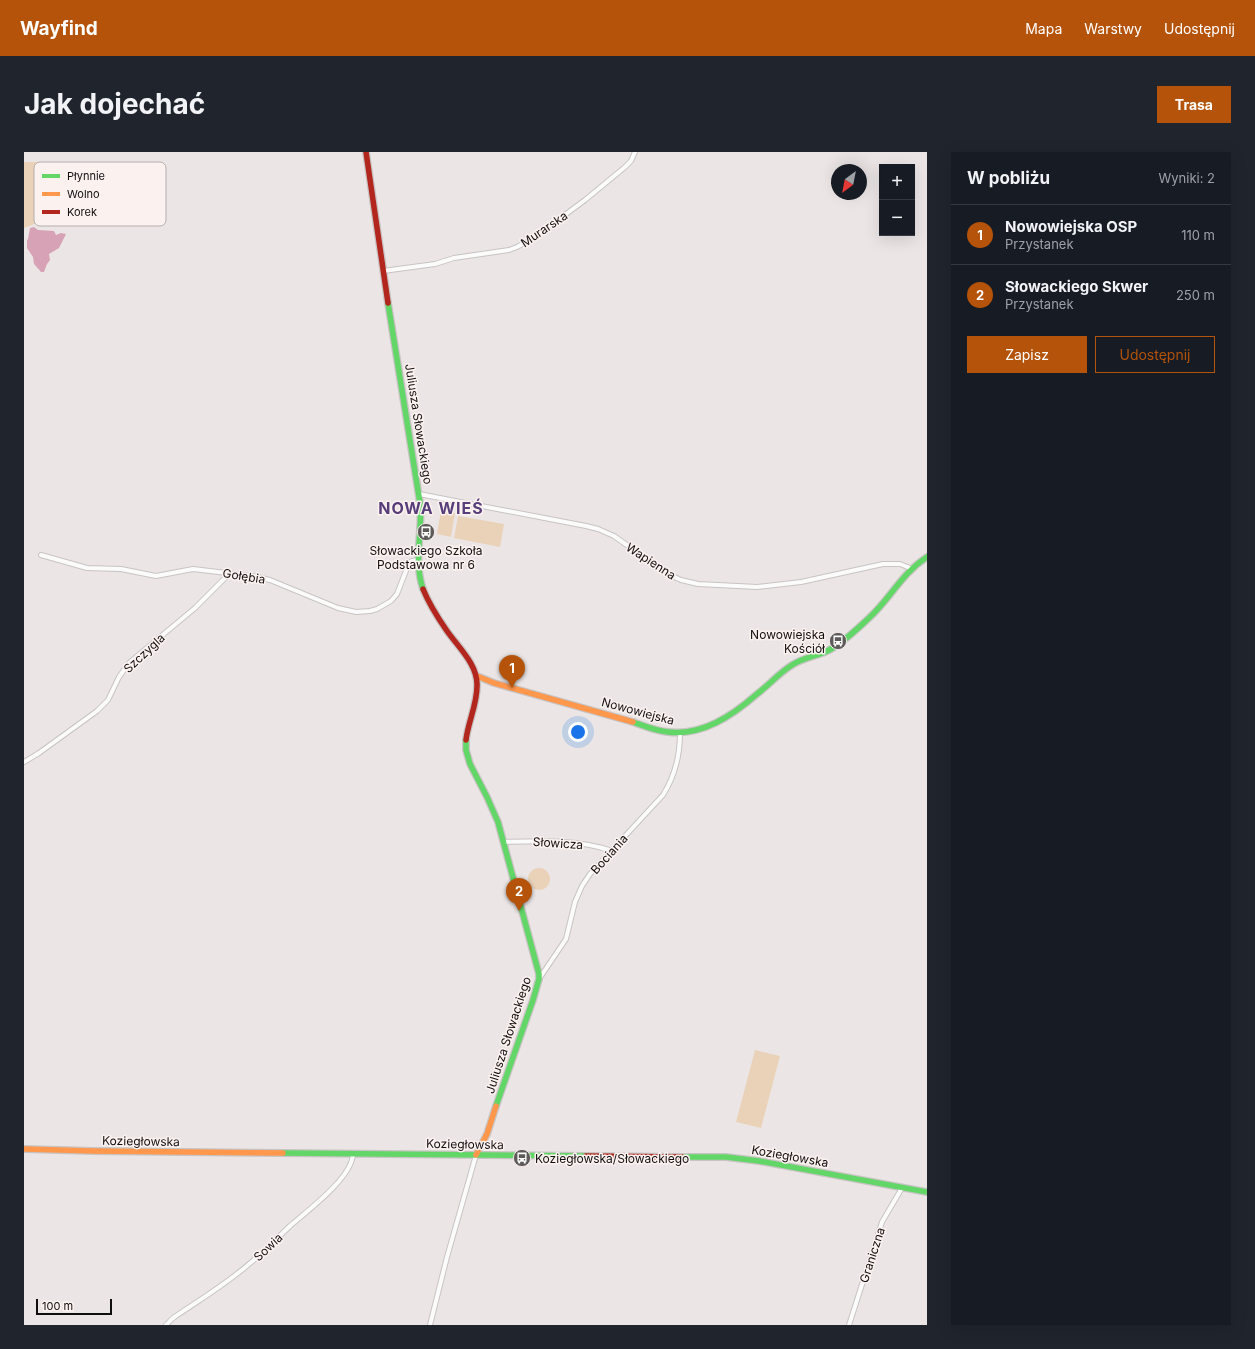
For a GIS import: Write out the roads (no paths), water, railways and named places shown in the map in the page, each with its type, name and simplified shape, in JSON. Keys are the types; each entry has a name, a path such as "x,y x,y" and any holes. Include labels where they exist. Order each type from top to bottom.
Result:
{"street":[{"name":"Juliusza Słowackiego","path":"366,152 383,271 420,494 421,522 418,560 421,582 430,606 477,676 478,688 466,737 466,753 468,761 493,810 538,968 539,979 487,1134 476,1155 447,1257 430,1325"},
{"name":"Murarska","path":"383,271 435,264 454,258 509,250 525,244 585,200 625,167 635,152"},
{"name":"Wapienna","path":"420,494 598,529 614,536 668,574 681,580 698,584 764,587 801,582 883,564 900,564 910,568"},
{"name":"Gołębia","path":"41,556 87,568 121,569 156,576 193,569 230,573 270,580 338,608 363,612 377,609 391,601 397,594 409,564 412,561 418,560"},
{"name":"Nowowiejska","path":"477,676 494,683 666,732 680,733 698,730 733,715 792,664 832,648 870,618 910,568 927,557"},
{"name":"Szczygla","path":"24,762 39,753 97,711 108,700 119,677 129,663 195,608 230,573"},
{"name":"Bociania","path":"539,979 566,939 575,902 582,886 590,874 664,795 674,773 678,759 680,733"},
{"name":"Słowicza","path":"503,842 541,840 574,842 602,847 612,851"},
{"name":"Koziegłowska","path":"24,1149 726,1158 759,1161 927,1192"},
{"name":"Sowia","path":"166,1325 173,1318 237,1274 312,1208 344,1174 353,1160 353,1154"},
{"name":"Graniczna","path":"849,1325 882,1222 902,1188"}],"place":[{"name":"Słowackiego Szkoła Podstawowa nr 6","path":"426,532"},
{"name":"Nowowiejska Kościół","path":"838,641"},
{"name":"Nowowiejska OSP","path":"512,688"},
{"name":"Słowackiego Skwer","path":"519,911"},
{"name":"Koziegłowska/Słowackiego","path":"522,1158"}],"district":[{"name":"NOWA WIEŚ","path":"431,508"}]}
